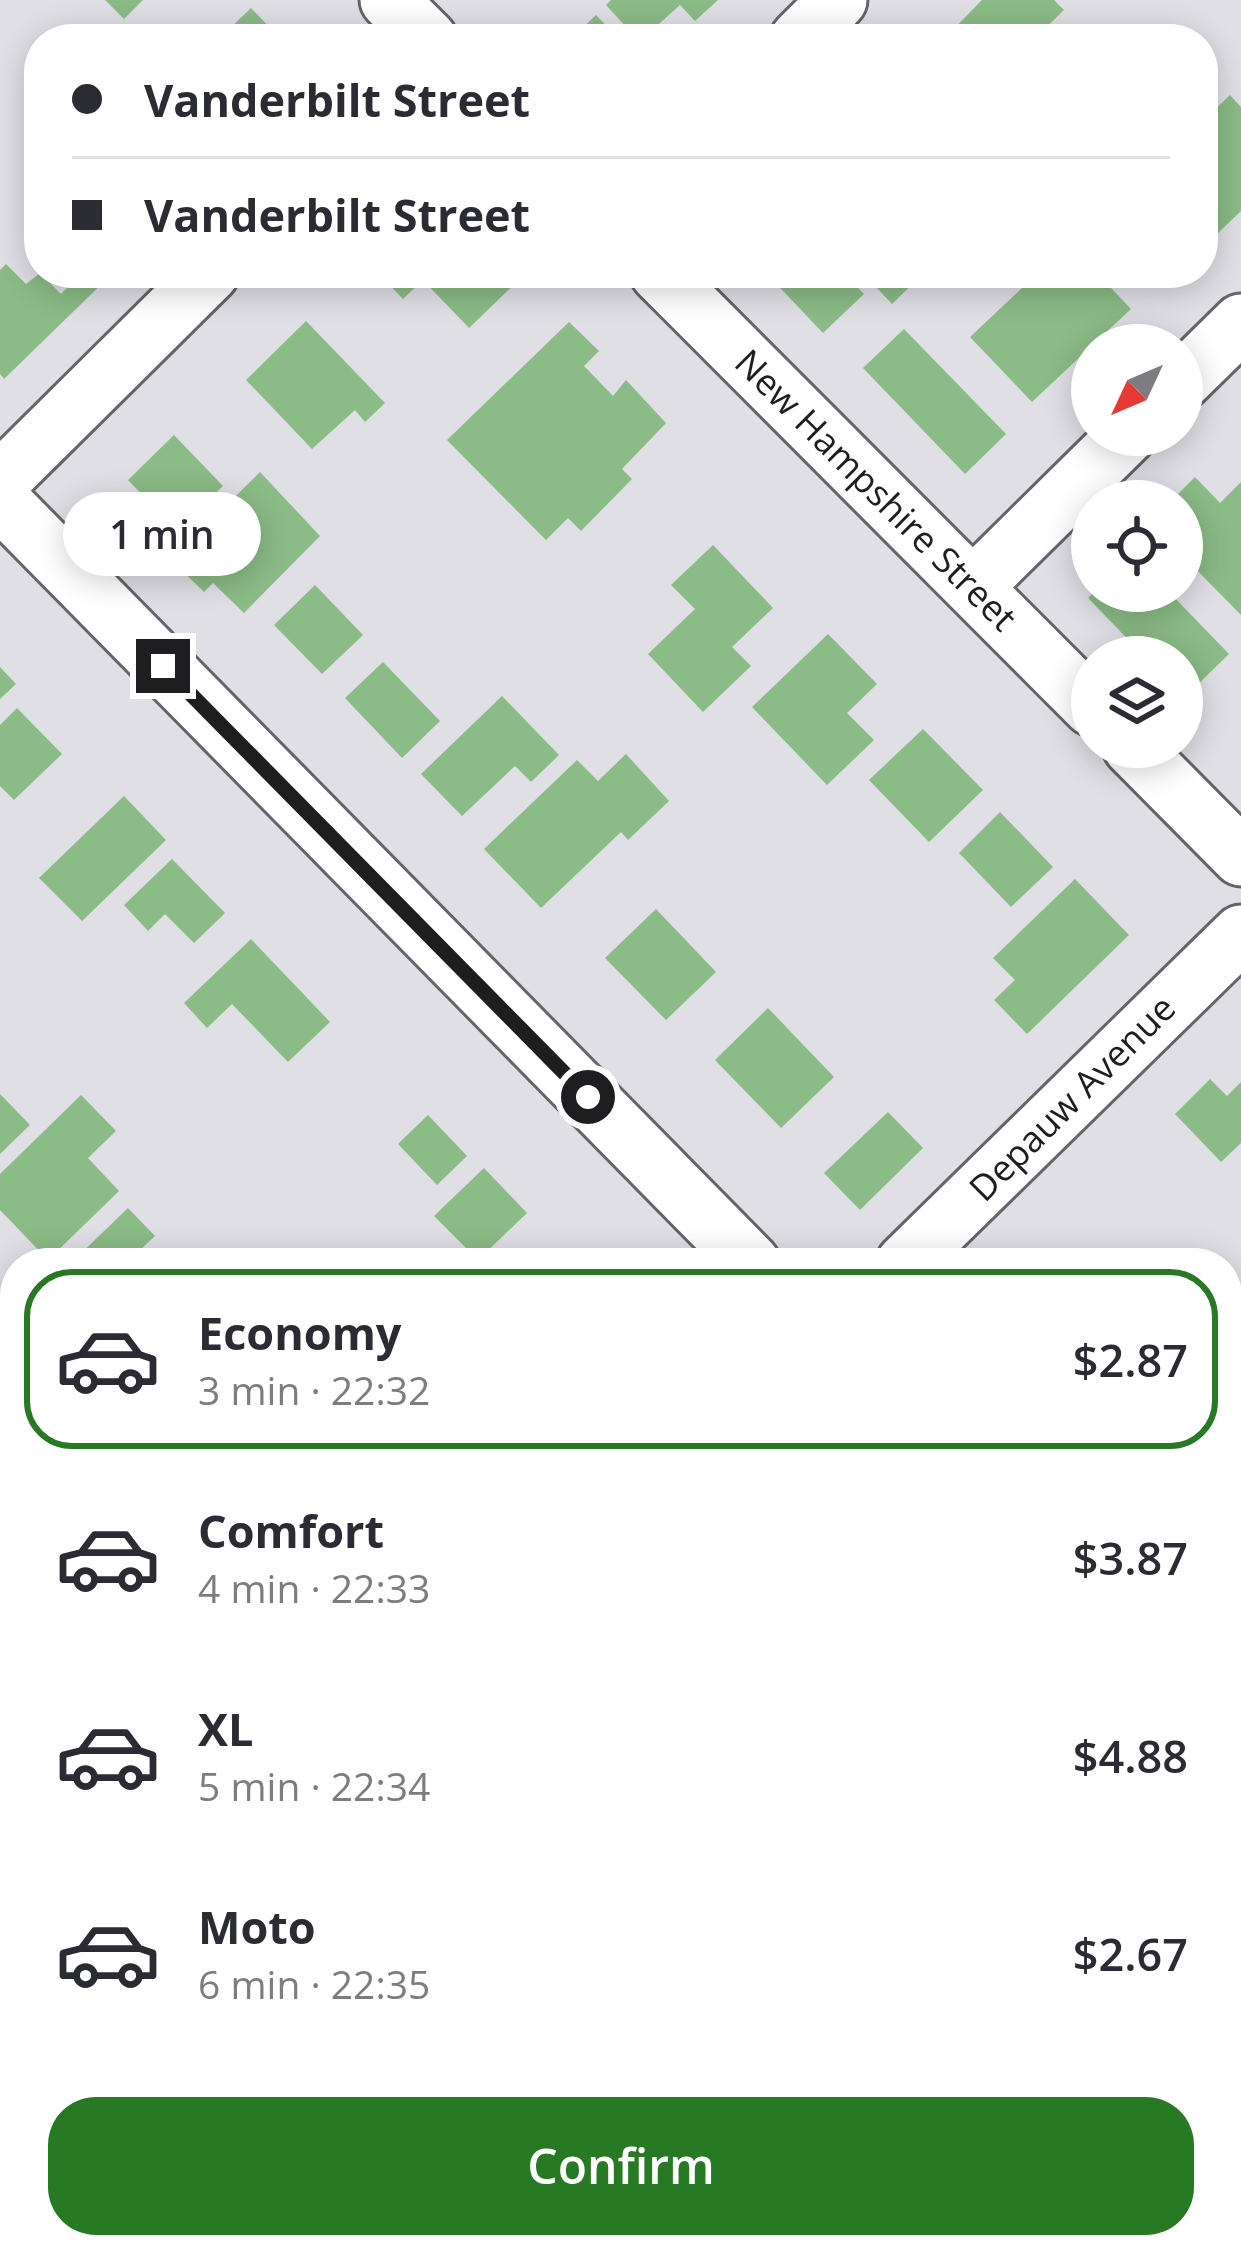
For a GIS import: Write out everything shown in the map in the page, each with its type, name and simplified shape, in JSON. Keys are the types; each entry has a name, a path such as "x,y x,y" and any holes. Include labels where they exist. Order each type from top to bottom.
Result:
{"street":[{"path":"389,0 413,24"},
{"path":"814,24 838,0"},
{"path":"0,481 195,288"},
{"name":"New Hampshire Street","path":"674,288 1071,686"},
{"path":"1203,360 1241,323"},
{"path":"973,587 1106,456"},
{"path":"0,500 737,1248"},
{"path":"1153,768 1241,856"},
{"name":"Depauw Avenue","path":"920,1248 1241,934"}],"building":[{"path":"105,0 143,0 124,19"},
{"path":"611,0 718,0 695,21 680,5 659,24 623,24 606,5"},
{"path":"982,0 1054,0 1064,10 1050,24 959,24"},
{"path":"251,8 266,24 234,24"},
{"path":"1230,95 1241,107 1241,211 1218,233 1218,107"},
{"path":"6,264 24,288 55,288 61,294 67,288 98,288 4,379 0,374 0,270"},
{"path":"392,288 415,288 403,299"},
{"path":"431,288 511,288 469,328"},
{"path":"780,288 858,288 864,294 823,333"},
{"path":"877,288 909,288 892,304"},
{"path":"1022,288 1111,288 1131,309 1115,324 1071,324 1071,365 1032,402 970,337"},
{"path":"306,321 385,403 365,422 355,410 312,449 246,380"},
{"path":"569,322 599,351 584,366 613,396 626,380 666,423 622,469 632,479 581,531 568,518 546,540 447,440"},
{"path":"904,329 1006,434 965,474 863,368"},
{"path":"174,435 223,486 177,531 128,480"},
{"path":"260,472 320,536 244,613 213,583 204,592 171,560"},
{"path":"1241,482 1241,615 1203,576 1203,485 1220,503"},
{"path":"713,545 773,608 732,647 751,666 703,712 648,654 695,609 671,585"},
{"path":"315,585 363,635 322,674 274,625"},
{"path":"1102,612 1188,612 1229,654 1203,679 1203,636 1125,636"},
{"path":"828,634 877,684 847,713 874,740 827,785 752,707"},
{"path":"383,662 440,721 402,758 345,698"},
{"path":"0,667 16,684 0,699"},
{"path":"502,696 559,755 531,782 515,766 462,816 421,774"},
{"path":"17,708 62,754 14,800 0,786 0,725"},
{"path":"923,729 983,790 929,842 869,780"},
{"path":"626,754 669,801 628,840 621,832 541,908 484,849 577,760 598,781"},
{"path":"124,796 166,840 82,921 39,878"},
{"path":"1000,812 1053,867 1011,907 959,853"},
{"path":"172,859 225,913 194,943 165,914 148,931 124,905"},
{"path":"1075,879 1129,935 1027,1034 994,1000 1015,980 993,958"},
{"path":"656,909 716,972 666,1020 605,958"},
{"path":"251,939 330,1022 288,1062 232,1004 207,1028 184,1003"},
{"path":"768,1008 834,1077 781,1128 715,1060"},
{"path":"1210,1079 1227,1096 1241,1082 1241,1143 1221,1162 1175,1114"},
{"path":"0,1094 30,1125 0,1154"},
{"path":"81,1095 116,1131 88,1158 119,1191 60,1248 36,1248 0,1210 0,1174"},
{"path":"888,1112 923,1148 860,1210 824,1173"},
{"path":"428,1115 467,1156 437,1185 398,1144"},
{"path":"484,1168 527,1213 491,1248 466,1248 434,1216"},
{"path":"128,1208 155,1236 142,1248 87,1248"}],"route":[{"path":"163,666 588,1097"}]}
